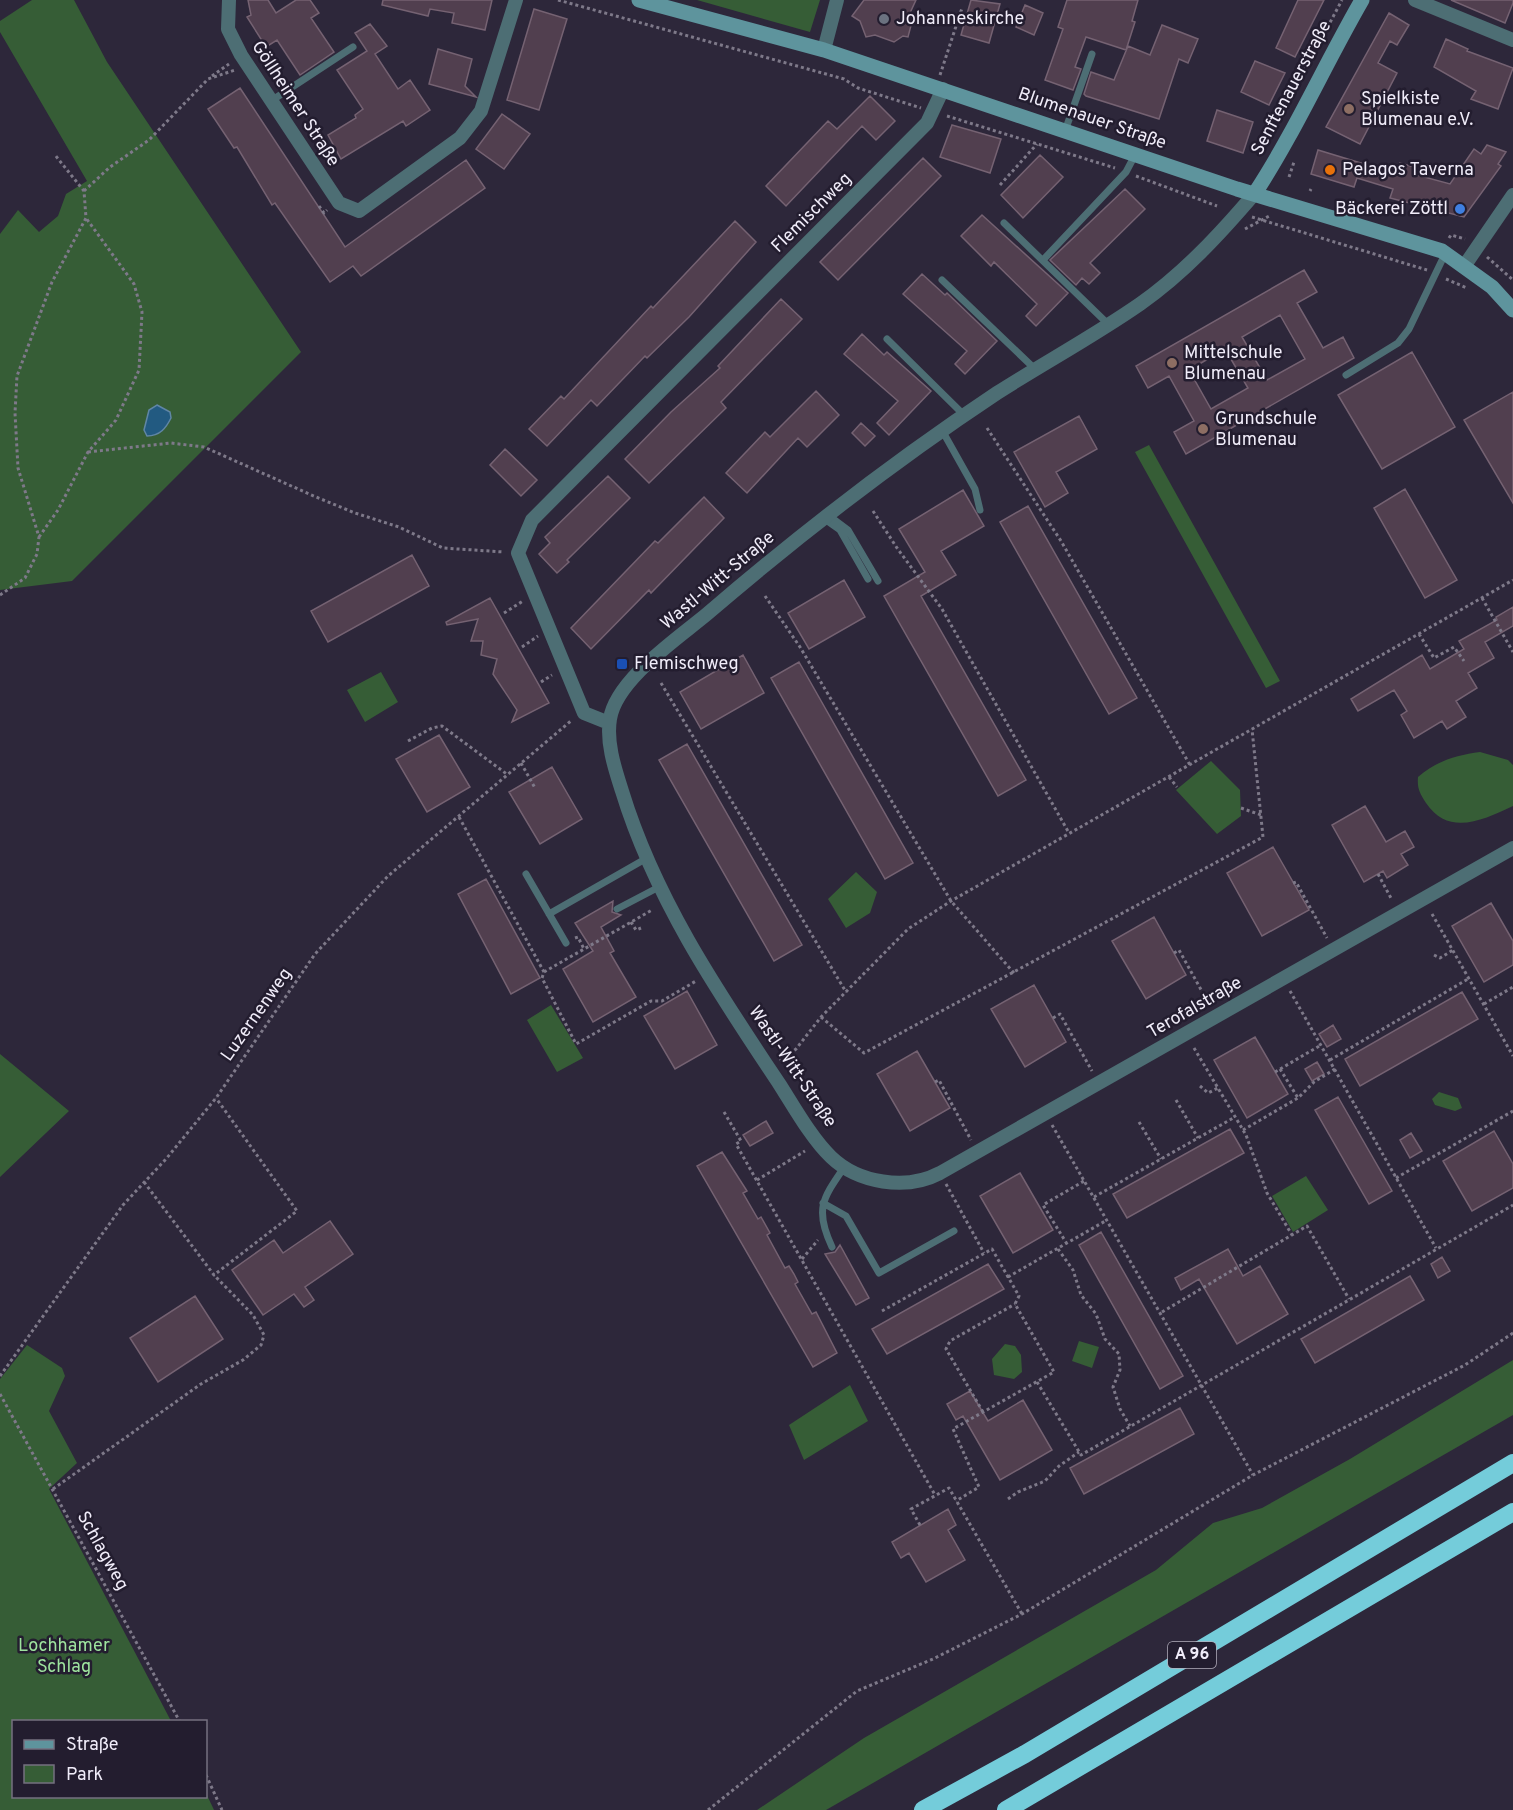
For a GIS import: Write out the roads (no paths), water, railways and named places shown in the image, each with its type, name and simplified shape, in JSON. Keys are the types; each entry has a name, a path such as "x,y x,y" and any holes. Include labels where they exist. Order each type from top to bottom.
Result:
{"highway":[{"name":"A 96","path":"923,1810 1054,1737 1513,1463"},
{"name":"A 96","path":"1006,1810 1513,1512"}],"street":[{"name":"Göllheimer Straße","path":"229,0 228,29 245,60 339,203 359,211 460,138 481,111 516,0"},
{"name":"Blumenauer Straße","path":"639,0 824,50 1134,155 1446,253 1465,265 1499,294 1513,310"},
{"path":"824,50 837,0"},
{"name":"Senftenauerstraße","path":"1255,193 1275,162 1329,56 1362,0"},
{"path":"1415,0 1513,40"},
{"name":"Flemischweg","path":"609,723 584,713 518,553 532,520 927,123 934,112 940,88"},
{"name":"Wastl-Witt-Straße","path":"888,1183 874,1181 831,1157 769,1068 688,943 646,858 613,763 609,723 614,705 636,676 727,596 826,517 965,416 1141,303 1194,260 1255,193"},
{"path":"1465,265 1513,195"},
{"name":"Terofalstraße","path":"888,1183 909,1181 940,1173 1513,848"}],"lane":[{"path":"271,101 353,47"},
{"path":"1065,131 1092,54"},
{"path":"1042,260 1126,172 1134,155"},
{"path":"1004,222 1108,324"},
{"path":"1346,375 1398,343 1409,329 1446,253"},
{"path":"942,280 1035,369"},
{"path":"887,339 965,416"},
{"path":"942,432 975,489 980,510"},
{"path":"826,517 840,530 868,579"},
{"path":"826,517 848,530 878,581"},
{"path":"549,915 646,858"},
{"path":"526,874 566,943"},
{"path":"617,909 659,886"},
{"path":"832,1247 822,1226 823,1203 845,1166"},
{"path":"823,1203 846,1216 879,1273 954,1231"}],"water":[{"path":"157,405 170,412 171,418 162,431 156,435 147,436 144,430 149,410"}],"place":[{"name":"Johanneskirche","path":"884,19"},
{"name":"Spielkiste Blumenau e.V.","path":"1349,109"},
{"name":"Pelagos Taverna","path":"1330,170"},
{"name":"Bäckerei Zöttl","path":"1460,209"},
{"name":"Mittelschule Blumenau","path":"1172,363"},
{"name":"Grundschule Blumenau","path":"1203,429"},
{"name":"Flemischweg","path":"622,664"}],"park label":[{"name":"Lochhamer Schlag","path":"64,1656"}]}
